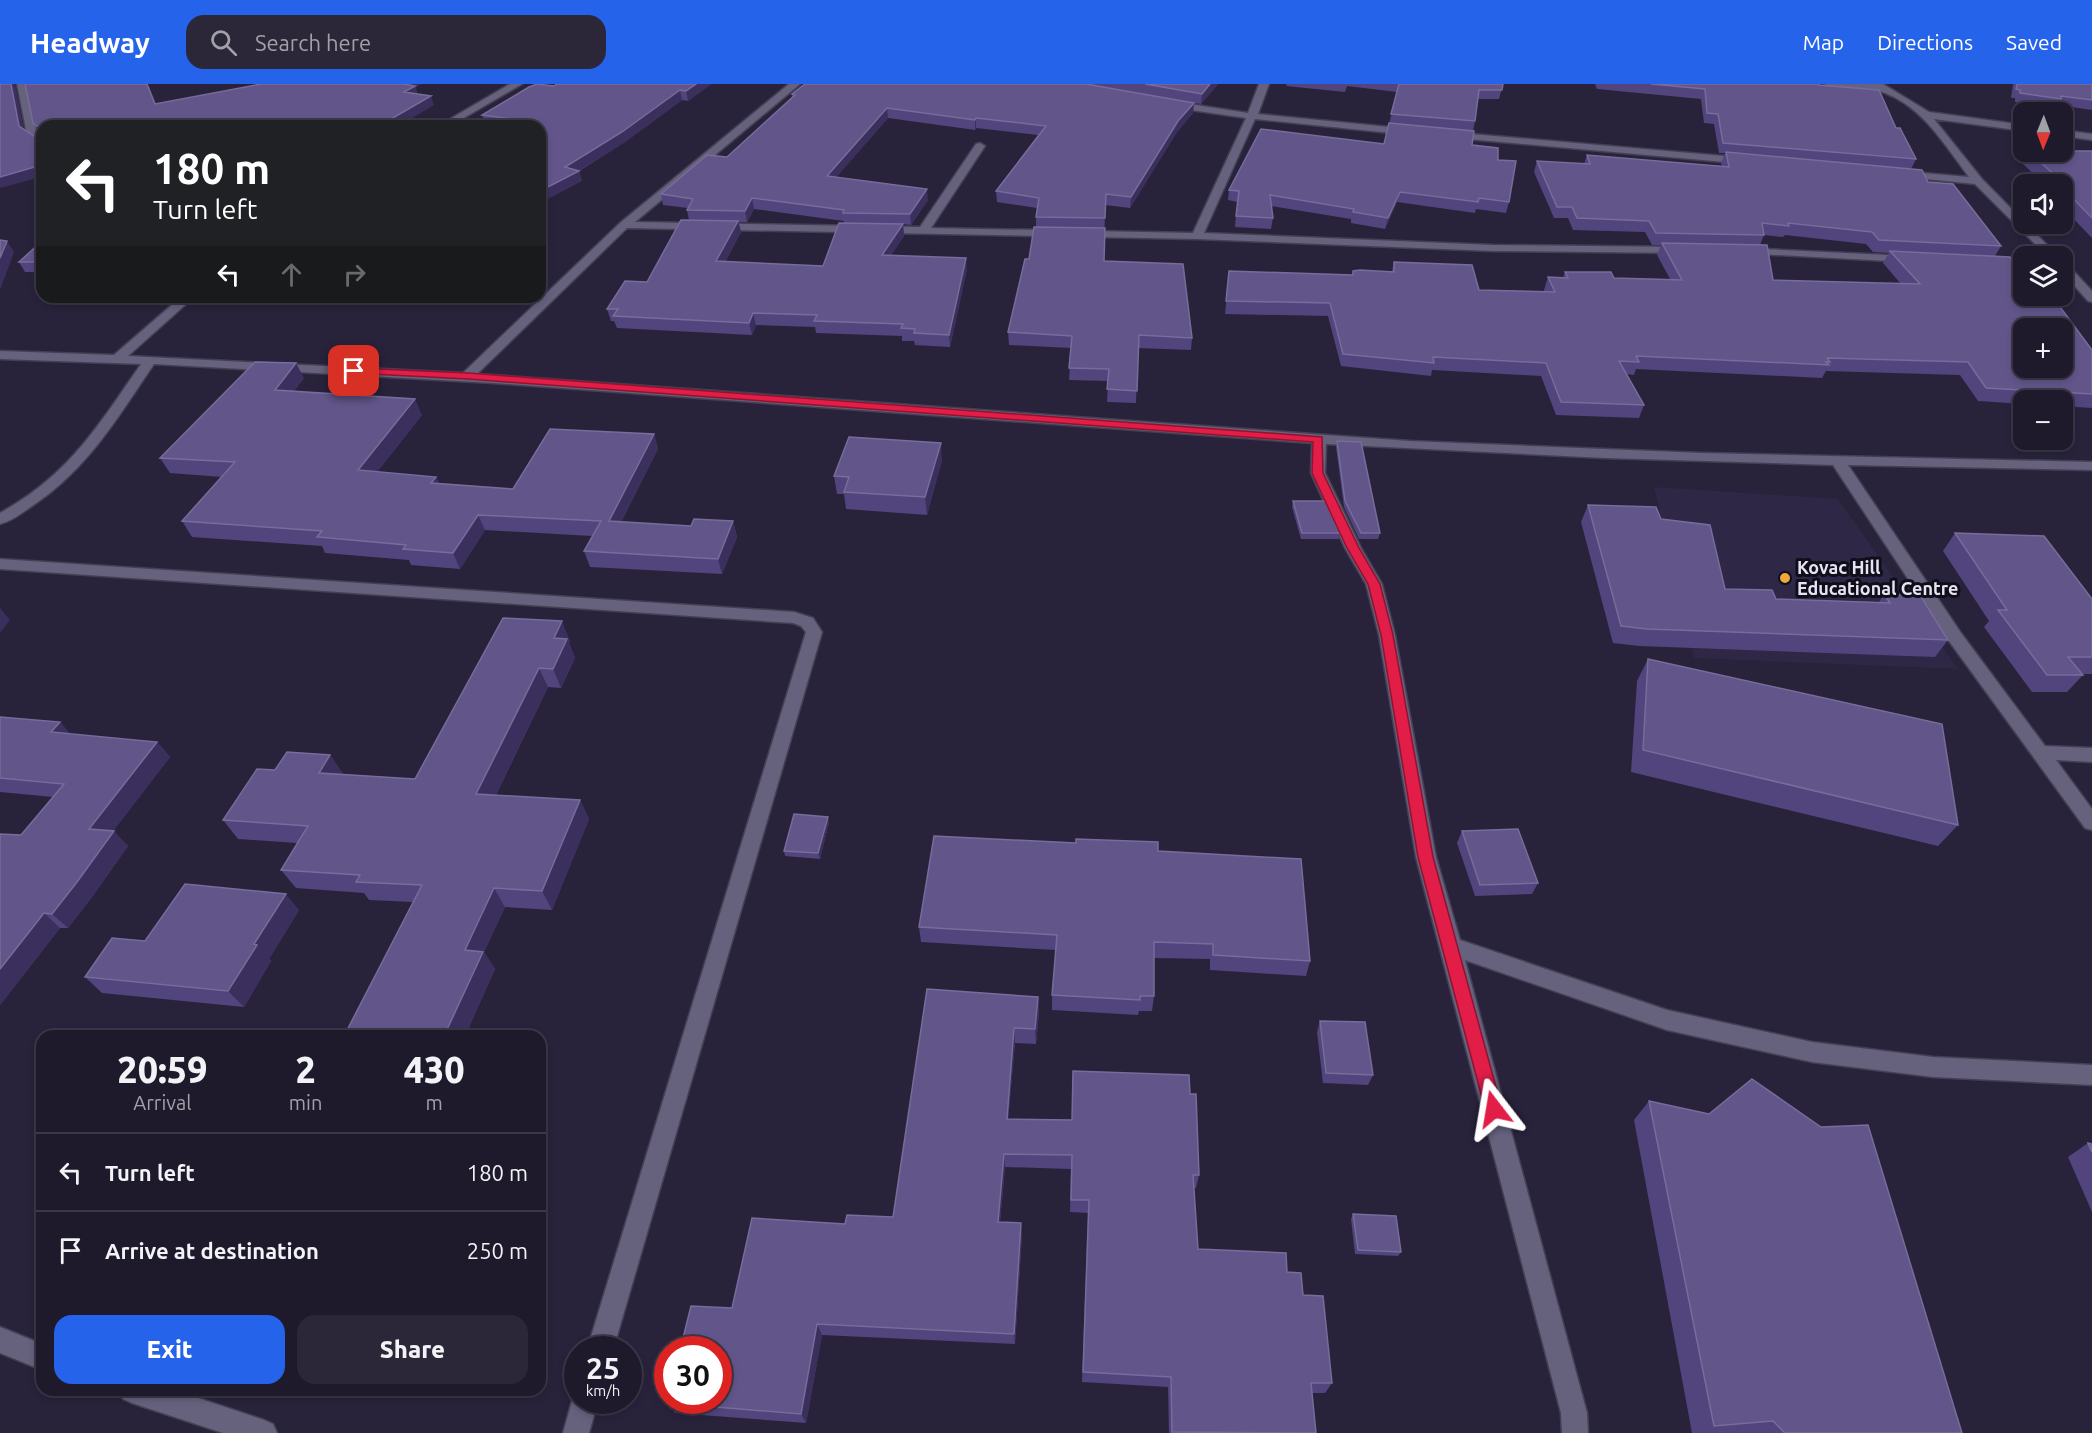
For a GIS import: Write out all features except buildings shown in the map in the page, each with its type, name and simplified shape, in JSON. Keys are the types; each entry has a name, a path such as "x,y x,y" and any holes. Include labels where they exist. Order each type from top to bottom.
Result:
{"street":[{"path":"22,84 32,135 36,138"},
{"path":"454,120 517,84"},
{"path":"546,300 624,225 795,84"},
{"path":"1197,236 1252,116 1264,84"},
{"path":"1830,84 1886,90"},
{"path":"1876,84 1906,100 1926,115 1978,181 2043,246"},
{"path":"1155,102 1252,116 1426,133"},
{"path":"1926,115 2013,127"},
{"path":"1438,134 1755,162"},
{"path":"2073,134 2092,137"},
{"path":"923,231 980,146"},
{"path":"1884,173 1978,181"},
{"path":"624,225 1197,236 1493,248 1695,250"},
{"path":"1730,251 1918,260"},
{"path":"1977,262 2013,264"},
{"path":"2073,277 2089,292"},
{"path":"118,358 182,303"},
{"path":"468,376 543,303"},
{"path":"0,355 118,358 468,376 1318,439 1838,461 2092,466"},
{"path":"0,519 57,481 83,455 150,361"},
{"path":"1318,439 1318,473 1353,548 1374,584 1387,635 1426,857 1574,1413 1575,1433"},
{"path":"1838,461 1955,637 2092,823"},
{"path":"0,564 794,618 807,622 814,632 604,1336"},
{"path":"2040,753 2092,755"},
{"path":"1451,946 1667,1020 1812,1053 1933,1067 2092,1075"},
{"path":"0,1340 36,1355"},
{"path":"150,1396 264,1433"},
{"path":"576,1433 581,1414"}],"shaded area":[{"name":"Kovac Hill Educational Centre","path":"1654,487 1838,499 1958,669 1694,658"}],"place":[{"name":"Kovac Hill Educational Centre","path":"1785,578"}],"route":[{"path":"354,371 468,376 1318,439 1318,473 1353,548 1374,584 1387,635 1426,857 1494,1109"}]}
